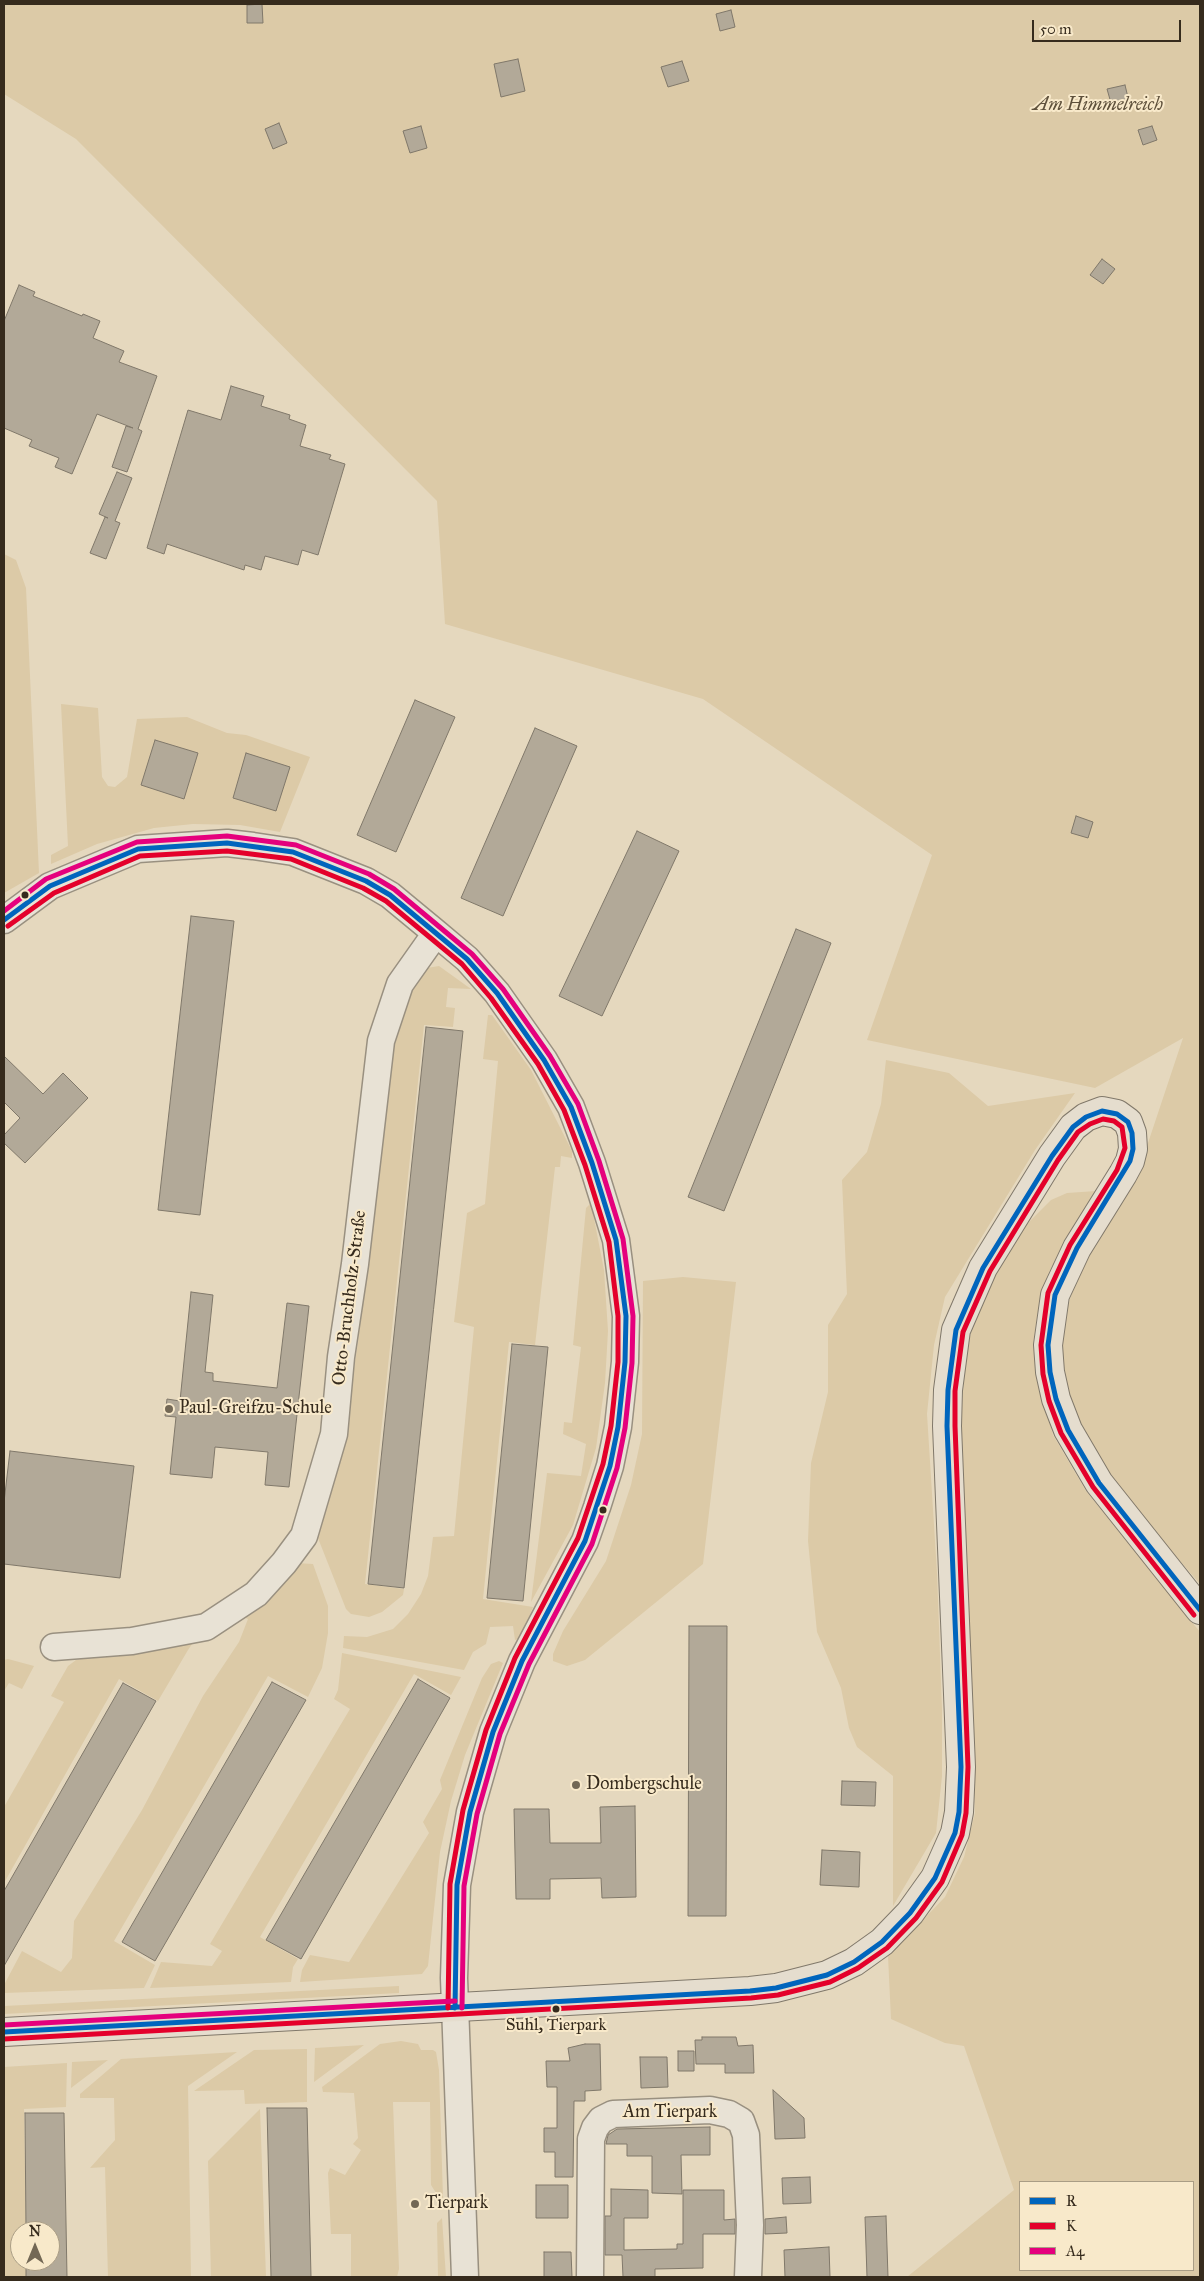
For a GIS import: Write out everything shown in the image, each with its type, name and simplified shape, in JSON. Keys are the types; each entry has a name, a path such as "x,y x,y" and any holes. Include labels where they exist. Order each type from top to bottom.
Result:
{"main road":[{"path":"4,2032 721,1993 776,1988 805,1982 842,1969 866,1955 896,1927 926,1891 945,1860 955,1832 961,1790 947,1426 948,1390 956,1330 983,1268 1052,1156 1073,1127 1086,1117 1102,1111 1117,1114 1128,1122 1132,1133 1133,1149 1130,1161 1123,1174 1077,1248 1056,1295 1048,1344 1050,1372 1056,1399 1068,1430 1099,1483 1200,1610"}],"street":[{"path":"4,920 50,886 138,849 227,843 293,852 366,882 390,895 467,959 497,993 544,1060 571,1107 592,1163 616,1240 626,1316 625,1362 618,1427 610,1466 585,1540 522,1662 493,1732 470,1812 457,1885 455,2008 465,2277"},
{"name":"Otto-Bruchholz-Straße","path":"54,1647 132,1640 206,1627 256,1594 284,1564 304,1536 334,1434 341,1357 355,1264 381,1041 400,984 436,933"},
{"name":"Am Tierpark","path":"590,2277 591,2140 595,2128 601,2120 613,2114 710,2110 729,2114 741,2120 746,2135 750,2225 748,2277"}],"green space":[{"name":"Am Himmelreich","path":"4,4 1200,4 1200,1584 1128,1501 1109,1475 1080,1424 1067,1396 1060,1344 1065,1315 1076,1280 1090,1252 1137,1176 1183,1038 1095,1088 867,1040 932,855 703,699 445,624 437,501 76,139 4,94"},
{"path":"4,554 16,560 26,588 39,873 4,893"},
{"path":"61,704 98,708 102,777 108,786 115,787 127,777 137,719 187,717 227,733 246,735 310,757 280,832 240,825 193,824 154,828 97,844 51,864 51,855 68,846"},
{"path":"439,966 471,989 448,988 446,1007 455,1008 453,1027 424,1025 365,1584 404,1589 403,1595 382,1612 369,1617 351,1614 346,1609 314,1528 344,1428 358,1343 388,1050 406,996 427,968"},
{"path":"488,1015 492,1015 531,1070 572,1151 572,1158 561,1156 560,1167 555,1167 535,1345 509,1342 483,1599 533,1607 522,1638 515,1640 513,1626 490,1627 486,1644 473,1652 464,1670 343,1648 344,1636 367,1637 393,1629 408,1614 421,1594 428,1576 433,1537 454,1536 474,1327 454,1322 467,1213 485,1204 498,1061 483,1059"},
{"path":"886,1060 949,1073 988,1106 1075,1093 1035,1150 945,1297 934,1345 927,1414 937,1573 942,1709 942,1776 936,1833 893,1906 893,1776 857,1747 849,1728 841,1688 817,1632 808,1541 811,1463 828,1392 828,1325 847,1294 842,1180 867,1152 881,1104"},
{"path":"1096,1191 1049,1272 1038,1311 1033,1344 1036,1374 1053,1435 1086,1491 1200,1632 1200,2277 907,2277 1014,2190 964,2046 945,2043 891,2019 888,1956 945,1897 964,1857 975,1813 961,1420 966,1352 978,1307 1014,1237 1051,1200 1067,1193"},
{"path":"591,1203 604,1270 608,1331 605,1383 596,1448 573,1525 531,1602 547,1473 581,1476 586,1444 563,1434 564,1422 572,1423 581,1347 573,1345 586,1208"},
{"path":"683,1277 736,1282 703,1564 585,1660 567,1666 553,1661 553,1654 563,1631 606,1561 631,1485 642,1434 643,1281"},
{"path":"296,1563 313,1564 328,1606 328,1633 322,1668 308,1697 268,1676 114,1941 155,1965 144,1988 4,1993 4,1985 22,1951 61,1972 72,1958 74,1921 142,1810 203,1696 239,1642 248,1619 239,1615"},
{"path":"190,1642 192,1644 158,1701 119,1679 4,1883 4,1807 64,1702 51,1696 68,1666 76,1660"},
{"path":"342,1653 461,1677 451,1695 414,1674 260,1937 298,1959 293,1967 291,1982 150,1988 161,1962 212,1966 222,1951 210,1944 350,1709 334,1699 338,1690"},
{"path":"8,1659 34,1666 22,1689 9,1683 4,1691 4,1660"},
{"path":"499,1661 503,1663 465,1755 451,1801 440,1852 428,1966 422,1974 300,1982 302,1970 310,1955 349,1962 429,1833 423,1822 442,1789 440,1780 482,1678 491,1664"},
{"path":"399,1986 399,1993 4,2014 4,2006"},
{"path":"401,2041 418,2044 421,2050 433,2050 436,2052 439,2070 443,2198 438,2196 431,2185 430,2102 393,2102 399,2269 397,2277 351,2277 351,2234 331,2234 328,2173 330,2168 345,2175 361,2150 353,2144 358,2138 354,2093 323,2092 322,2087 380,2044"},
{"path":"364,2045 314,2082 315,2048"},
{"path":"307,2049 307,2102 245,2104 244,2090 194,2091 254,2050"},
{"path":"237,2052 188,2086 191,2277 108,2277 105,2167 90,2168 115,2140 114,2098 80,2098 80,2094 121,2059"},
{"path":"108,2060 71,2088 72,2062"},
{"path":"67,2063 66,2107 24,2109 26,2221 10,2221 10,2271 26,2271 26,2277 4,2277 4,2067"},
{"path":"260,2109 266,2277 211,2277 208,2161"},
{"path":"442,2218 446,2277 438,2277 437,2223"}],"building":[{"path":"262,4 263,23 247,23 247,5"},
{"path":"731,10 735,27 720,31 716,14"},
{"path":"518,59 525,91 501,97 494,64"},
{"path":"682,61 689,81 668,87 661,67"},
{"path":"1125,85 1130,106 1113,110 1107,89"},
{"path":"279,123 287,143 273,149 265,129"},
{"path":"421,126 427,148 410,153 403,131"},
{"path":"1152,126 1157,140 1143,145 1138,130"},
{"path":"1102,259 1115,269 1103,284 1090,275"},
{"path":"19,285 35,292 33,296 82,316 83,314 100,321 93,338 124,351 119,362 157,376 138,429 142,431 127,472 112,467 126,426 133,428 97,414 72,474 55,467 59,458 29,446 32,440 4,428 4,321"},
{"path":"231,386 264,396 261,406 290,415 289,419 306,425 300,446 331,455 329,459 345,464 318,555 302,550 298,565 265,556 261,570 245,565 244,570 167,544 164,554 147,548 188,410 221,420"},
{"path":"117,472 132,478 115,521 120,523 106,559 90,553 105,517 108,518 99,514"},
{"path":"415,700 455,717 396,852 357,835"},
{"path":"535,728 577,746 503,916 461,898"},
{"path":"155,740 198,753 184,799 141,785"},
{"path":"246,753 290,767 276,811 233,798"},
{"path":"1076,816 1093,822 1088,838 1071,833"},
{"path":"637,831 679,851 602,1016 559,996"},
{"path":"191,916 234,921 200,1215 158,1210"},
{"path":"796,929 831,943 724,1211 688,1197"},
{"path":"426,1027 463,1031 404,1588 368,1584"},
{"path":"4,1056 43,1094 63,1073 88,1098 25,1163 4,1143 4,1135 20,1118 4,1102"},
{"path":"191,1292 213,1295 205,1372 213,1373 213,1381 277,1388 287,1303 309,1306 289,1487 265,1485 268,1452 215,1447 212,1478 170,1474 176,1417 165,1416 167,1399 180,1401"},
{"path":"512,1344 548,1347 523,1601 487,1598"},
{"path":"10,1451 134,1466 120,1578 4,1564 4,1502"},
{"path":"689,1626 727,1626 726,1916 688,1916"},
{"path":"418,1679 450,1698 301,1959 266,1940"},
{"path":"272,1682 306,1700 155,1961 122,1942"},
{"path":"123,1683 156,1701 4,1966 4,1891"},
{"path":"842,1781 876,1782 875,1806 841,1805"},
{"path":"635,1806 636,1897 602,1898 601,1878 550,1879 550,1899 516,1899 514,1809 549,1809 550,1843 601,1843 600,1807"},
{"path":"822,1850 860,1852 859,1887 820,1885"},
{"path":"702,2037 736,2037 738,2046 753,2045 754,2073 725,2073 725,2064 696,2064 695,2040 702,2040"},
{"path":"585,2044 600,2044 601,2090 585,2091 585,2101 574,2101 573,2177 555,2177 555,2152 544,2152 544,2128 557,2128 557,2087 547,2087 546,2061 570,2061 568,2048"},
{"path":"678,2051 694,2051 694,2071 678,2071"},
{"path":"640,2057 667,2057 668,2087 641,2088"},
{"path":"773,2090 804,2118 805,2138 775,2139"},
{"path":"267,2108 307,2108 311,2277 271,2277"},
{"path":"25,2113 64,2113 67,2277 26,2277 26,2271 60,2271 60,2221 26,2221"},
{"path":"710,2127 710,2155 681,2155 682,2194 652,2193 652,2156 627,2156 627,2144 606,2144 608,2135 617,2129"},
{"path":"810,2177 811,2203 783,2204 782,2178"},
{"path":"536,2185 568,2185 568,2218 536,2218"},
{"path":"611,2189 648,2190 648,2218 624,2218 624,2250 677,2249 677,2244 683,2244 683,2190 724,2190 724,2220 735,2219 735,2234 703,2234 703,2268 655,2269 655,2277 623,2277 622,2255 605,2255 605,2216 611,2216"},
{"path":"886,2216 888,2277 867,2277 865,2217"},
{"path":"786,2217 787,2233 765,2234 765,2219"},
{"path":"829,2247 830,2277 785,2277 784,2250"},
{"path":"544,2252 571,2252 572,2277 544,2277"}],"transit line":[{"name":"A4","path":"4,911 46,879 137,842 227,836 296,845 369,874 394,889 472,954 503,989 550,1056 578,1104 599,1161 623,1239 633,1316 632,1363 625,1428 617,1468 592,1544 529,1664 500,1734 477,1814 464,1886 462,2008"},
{"name":"R","path":"4,920 50,886 138,849 227,843 293,852 366,881 390,895 467,959 497,993 544,1060 571,1107 592,1163 616,1240 626,1316 625,1362 618,1427 610,1466 585,1541 522,1661 493,1732 470,1812 457,1885 455,2008"},
{"name":"K","path":"8,926 54,893 140,856 227,851 291,859 363,888 386,901 462,964 491,998 538,1064 564,1110 585,1165 609,1242 618,1316 618,1362 611,1426 603,1464 578,1538 515,1658 486,1730 463,1810 450,1884 448,2008"},
{"name":"R","path":"4,2032 750,1991 776,1988 827,1975 854,1962 882,1942 910,1913 935,1878 955,1833 959,1812 961,1767 947,1426 948,1390 956,1330 983,1268 1052,1156 1073,1127 1086,1117 1102,1111 1117,1114 1128,1122 1132,1133 1133,1149 1130,1161 1077,1248 1055,1295 1048,1345 1050,1372 1056,1399 1068,1430 1099,1483 1200,1610"},
{"name":"K","path":"4,2039 751,1998 778,1995 830,1982 858,1968 887,1948 916,1918 942,1882 962,1835 966,1813 968,1767 955,1426 955,1391 963,1332 990,1271 1058,1160 1078,1132 1090,1124 1103,1119 1114,1121 1122,1127 1125,1148 1117,1170 1070,1245 1048,1293 1041,1345 1043,1374 1049,1401 1061,1433 1093,1487 1194,1615"},
{"name":"A4","path":"4,2025 455,2001"}],"place":[{"name":"Paul-Greifzu-Schule","path":"169,1409"},
{"name":"Dombergschule","path":"576,1785"},
{"name":"Suhl, Tierpark","path":"556,2009"},
{"name":"Tierpark","path":"415,2204"}]}
